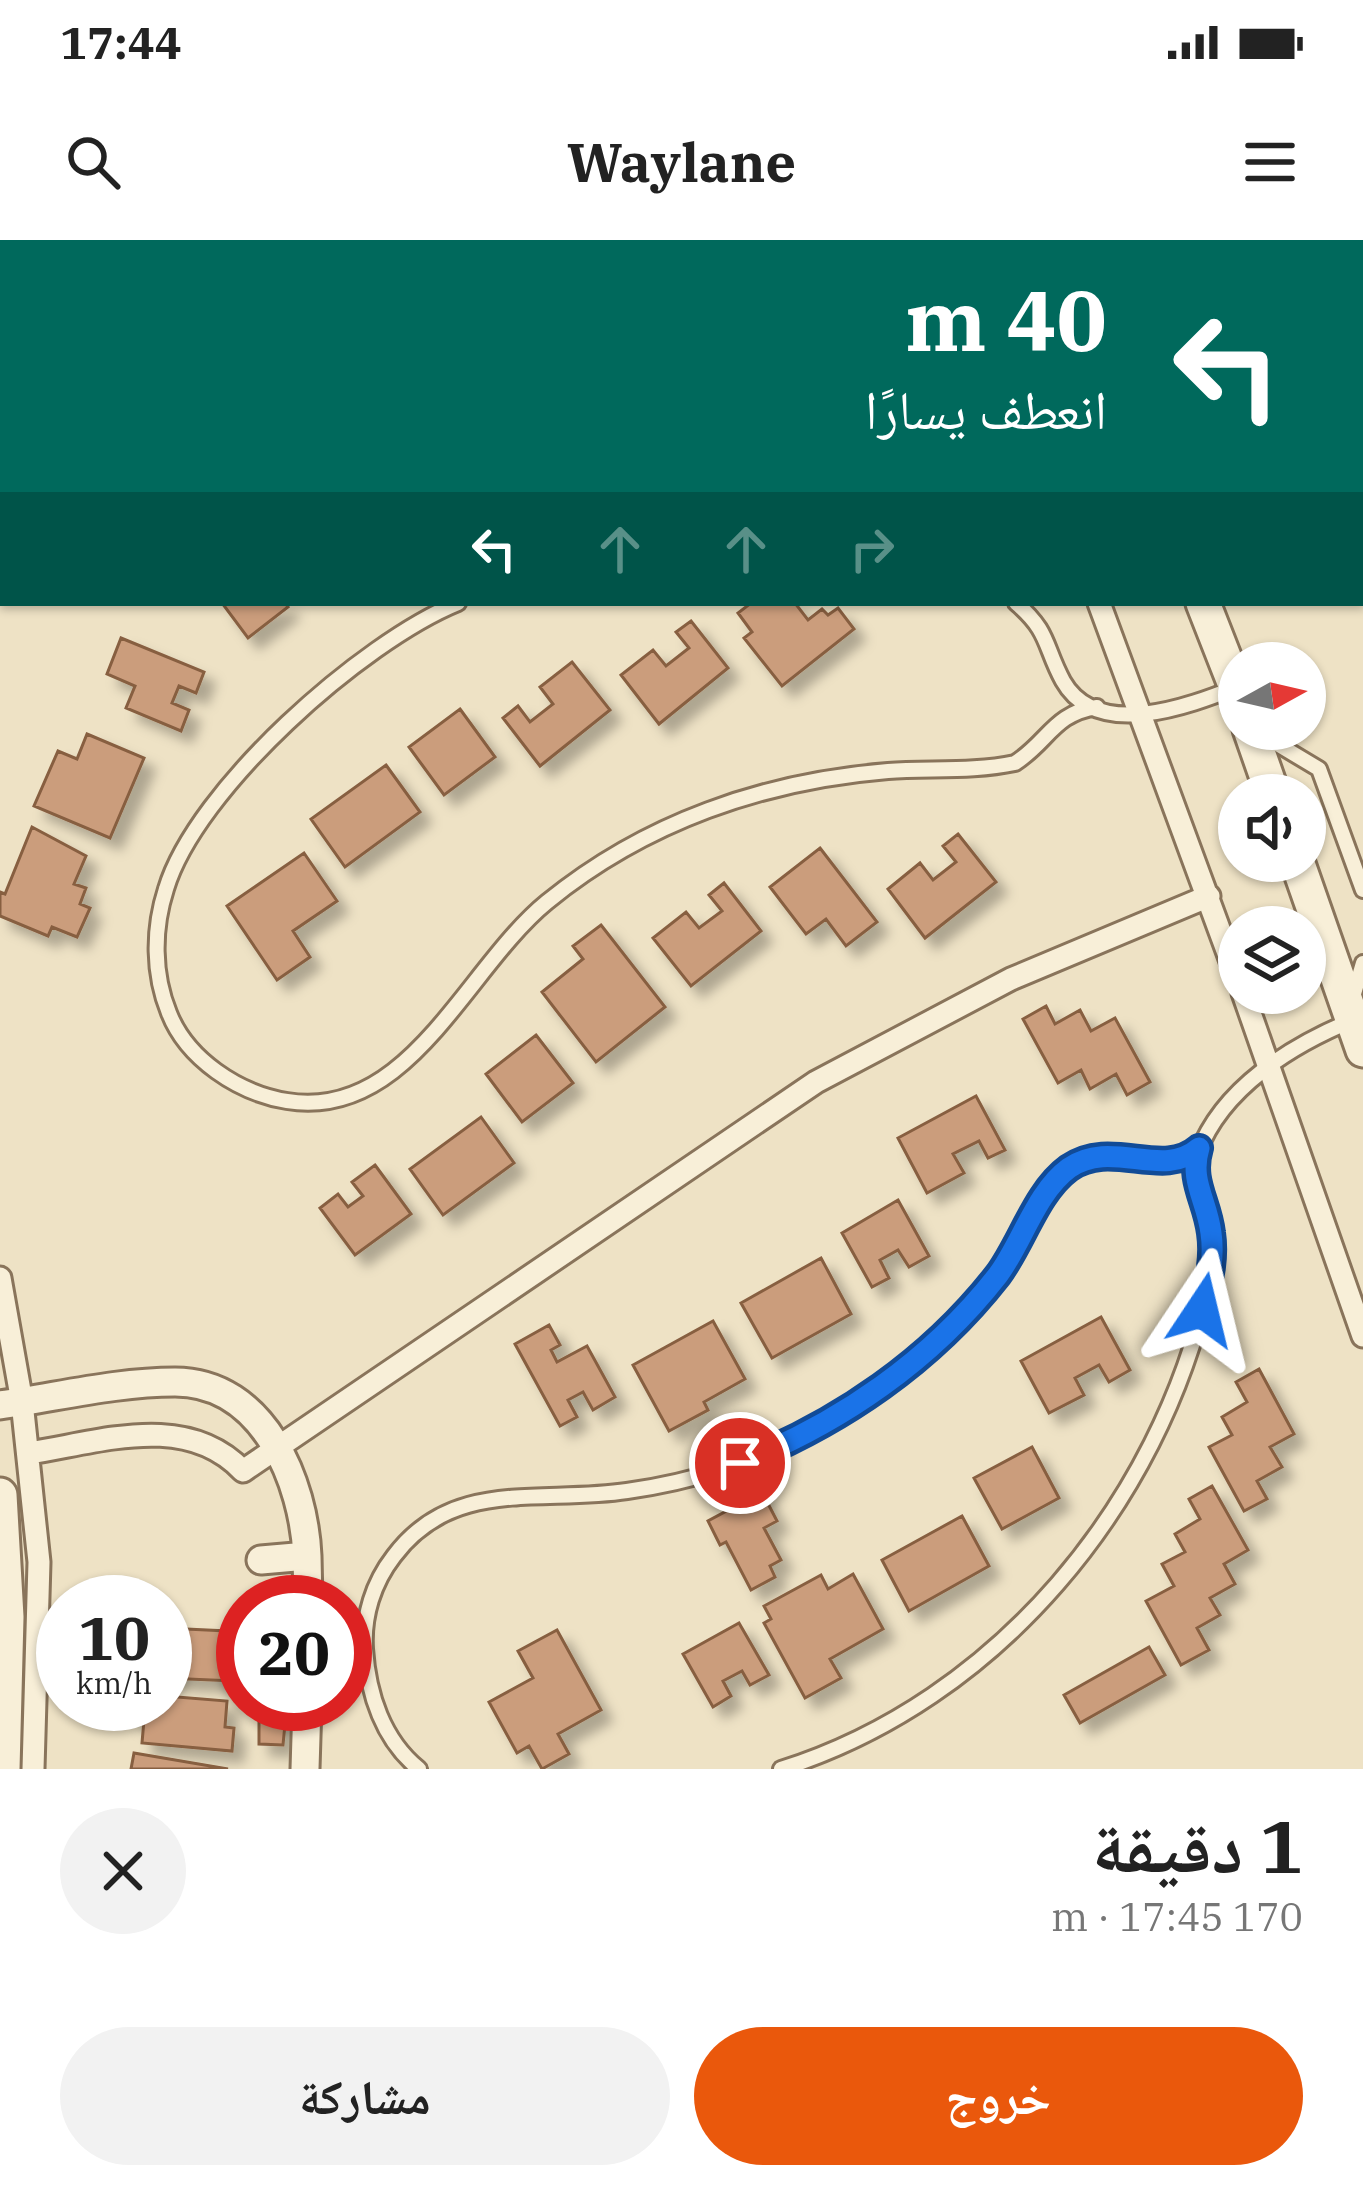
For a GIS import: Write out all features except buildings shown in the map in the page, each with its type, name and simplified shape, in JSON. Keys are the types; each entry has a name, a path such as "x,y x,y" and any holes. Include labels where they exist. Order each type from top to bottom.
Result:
{"street":[{"path":"1101,606 1218,924"},
{"path":"1204,606 1219,642"},
{"path":"1304,882 1355,1026"},
{"path":"29,1453 162,1435 197,1437 226,1452 243,1471 816,1082 1011,979 1208,896"},
{"path":"1250,1014 1363,1336"},
{"path":"0,1277 11,1403 29,1453 39,1562 33,1769"},
{"path":"11,1403 179,1382 210,1388 243,1407 277,1448 301,1493 308,1575"},
{"path":"0,1495 7,1617 3,1769"},
{"path":"261,1560 308,1556"},
{"path":"305,1769 306,1731"}],"lane":[{"path":"452,606 387,640 290,719 180,855 166,886 157,964 176,1033 199,1058 254,1092 288,1102 321,1101 387,1079 410,1060 511,933 550,899 651,834 783,785 1015,763 1032,752 1061,716 1097,707 1140,713 1218,697"},
{"path":"1019,606 1051,640 1066,687 1097,707"},
{"path":"1287,750 1319,769 1363,890"},
{"path":"419,1769 393,1741 376,1709 364,1631 386,1566 430,1519 492,1497 576,1496 664,1485 740,1463 816,1430 898,1374 973,1305 1069,1168 1109,1153 1169,1162 1187,1158 1221,1114 1269,1067 1315,1036 1355,1026 1363,963"},
{"path":"781,1769 879,1726 950,1681 1041,1603 1124,1495 1184,1372 1213,1263 1208,1216 1195,1181 1199,1148"}],"route":[{"path":"740,1463 816,1430 898,1374 973,1305 1017,1249 1051,1187 1069,1168 1088,1159 1109,1153 1169,1162 1187,1158 1199,1148 1193,1167 1208,1216 1213,1263 1202,1310"}]}
